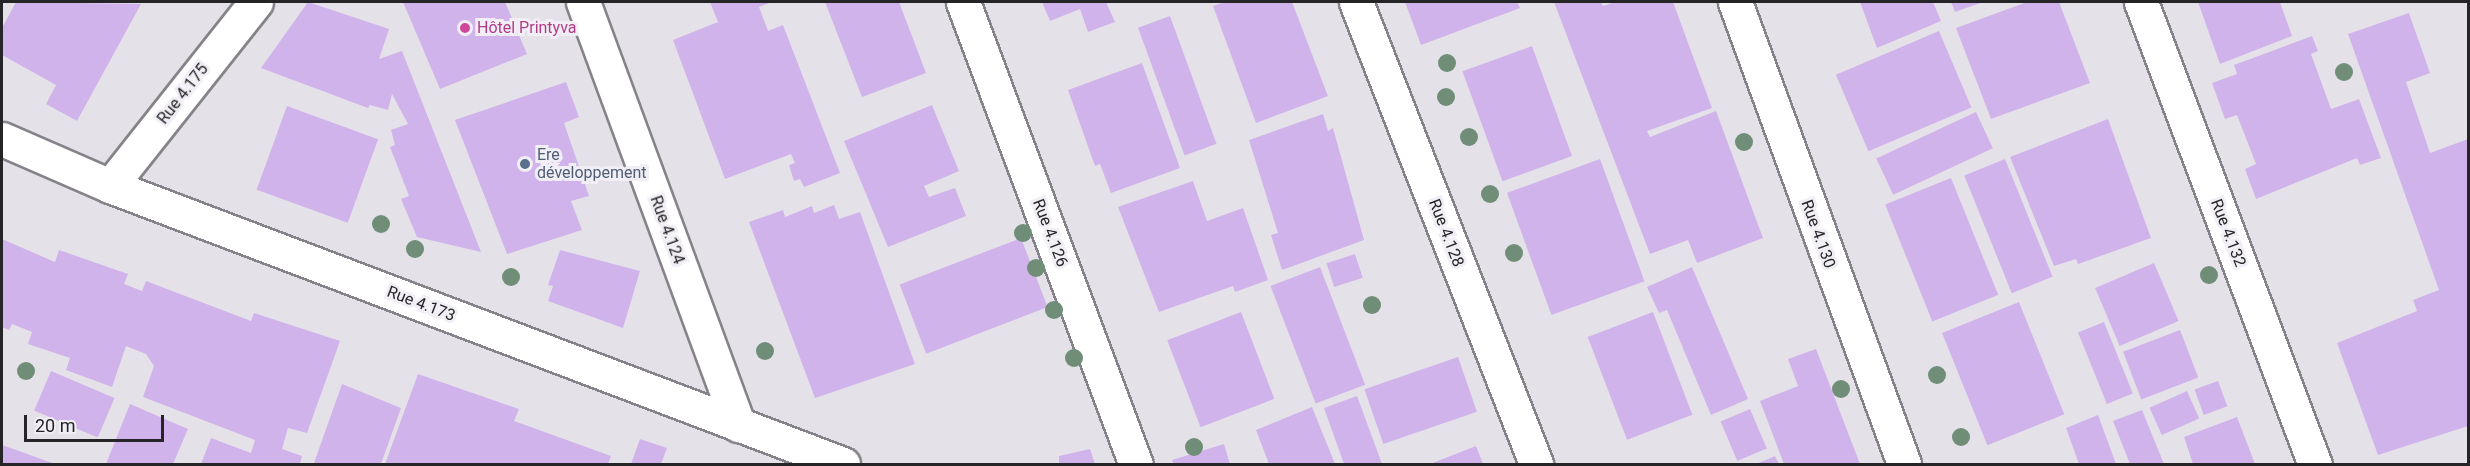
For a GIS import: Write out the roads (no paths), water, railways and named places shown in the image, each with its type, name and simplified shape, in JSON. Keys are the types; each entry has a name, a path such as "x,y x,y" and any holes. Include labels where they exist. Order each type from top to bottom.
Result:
{"street":[{"name":"Rue 4.175","path":"110,186 256,2"},
{"name":"Rue 4.124","path":"584,2 739,425"},
{"name":"Rue 4.126","path":"963,2 1136,465"},
{"name":"Rue 4.128","path":"1356,2 1536,465"},
{"name":"Rue 4.130","path":"1735,2 1904,465"},
{"name":"Rue 4.132","path":"2141,2 2315,465"},
{"name":"Rue 4.173","path":"2,139 110,186 843,465"}],"place":[{"name":"Hôtel Printyva","path":"465,28"},
{"name":"Ere développement","path":"525,164"}]}
